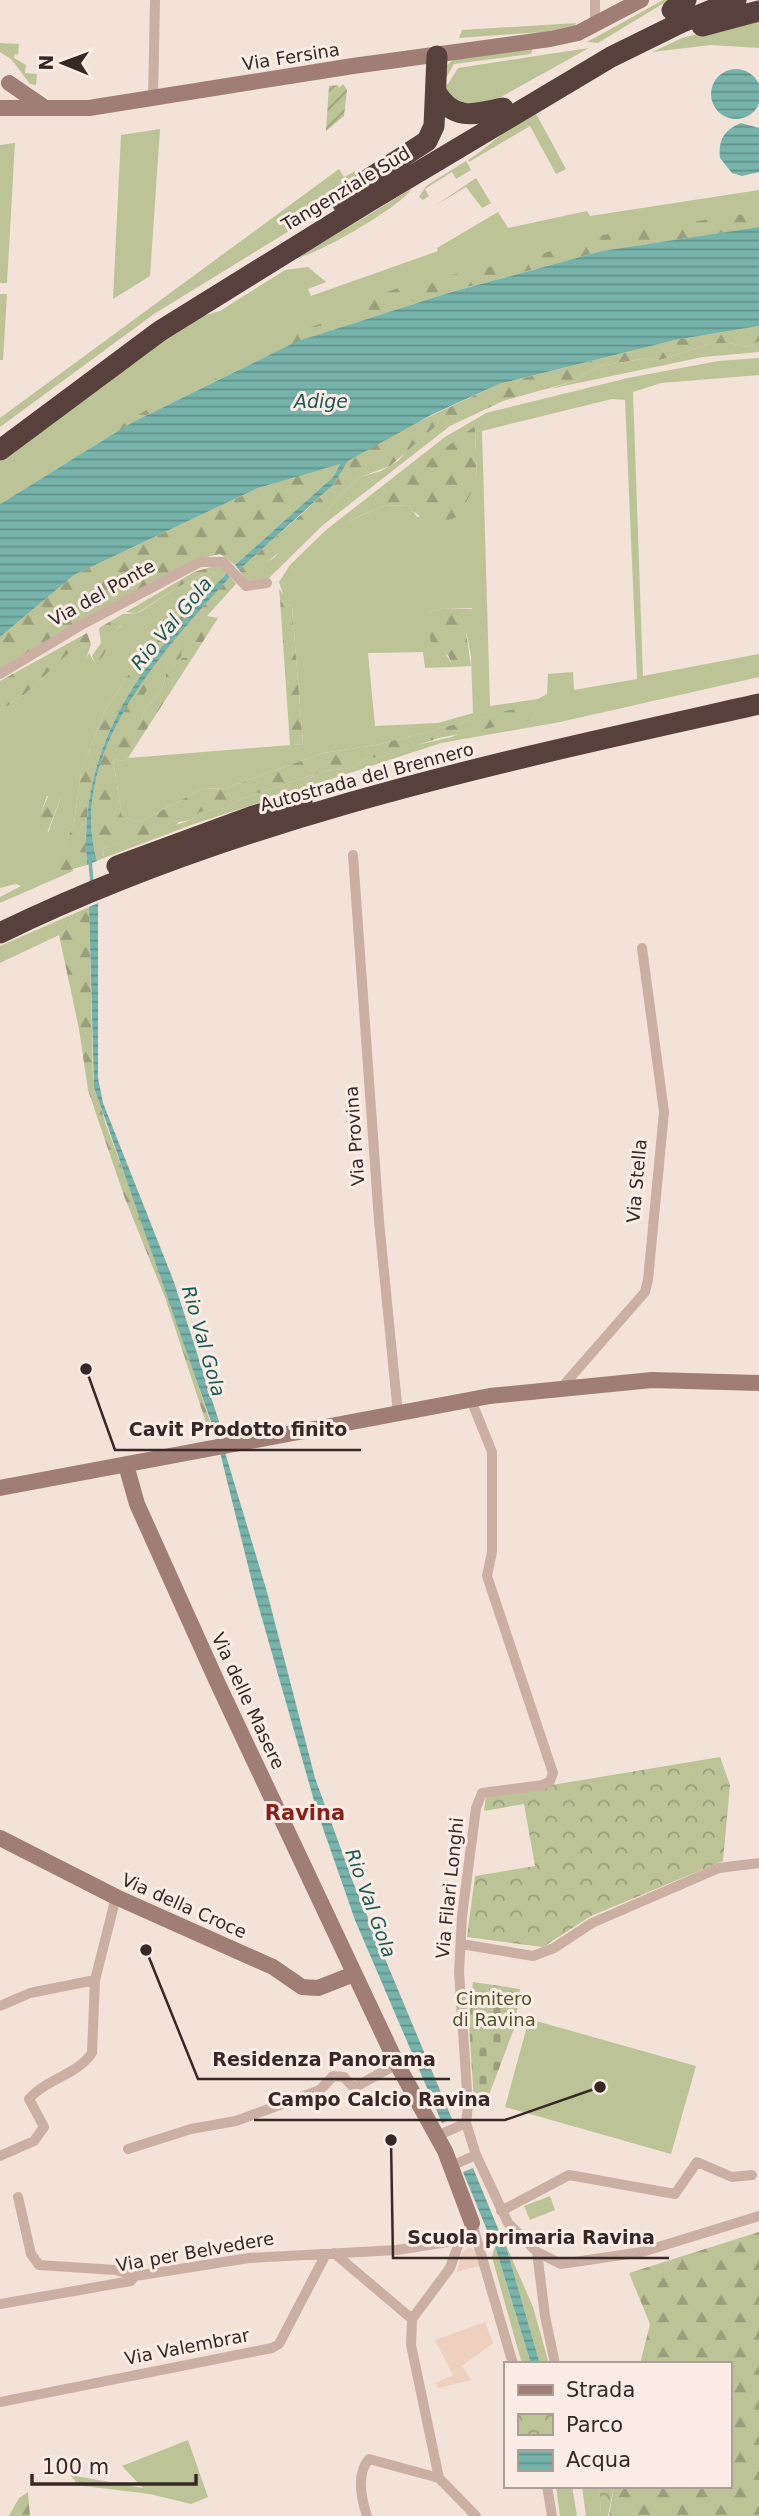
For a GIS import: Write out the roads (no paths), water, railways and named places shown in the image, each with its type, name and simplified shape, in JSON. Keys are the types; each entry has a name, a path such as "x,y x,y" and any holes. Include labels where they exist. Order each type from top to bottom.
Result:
{"highway":[{"name":"Tangenziale Sud","path":"0,435 156,320 573,64 679,5 697,0"},
{"name":"Tangenziale Sud","path":"0,450 183,316 490,129 642,41 736,0"},
{"path":"642,41 759,11"},
{"path":"343,204 364,182 427,141 434,126 436,56"},
{"path":"436,92 447,108 458,114 475,114 503,108"},
{"path":"417,191 490,129"},
{"path":"183,316 225,300 281,268 300,262"},
{"name":"Autostrada del Brennero","path":"0,917 73,892 253,816 371,782 759,690"},
{"name":"Autostrada del Brennero","path":"104,879 350,802 759,704"},
{"name":"Autostrada del Brennero","path":"0,933 73,892"}],"street":[{"path":"153,99 155,0"},
{"path":"595,0 595,25"},
{"name":"Via Fersina","path":"0,107 89,108 566,37 641,0"},
{"path":"0,107 8,97 4,76"},
{"path":"4,76 46,108"},
{"name":"Via del Ponte","path":"0,674 83,624 200,562 216,559 226,563 240,581 251,587 267,583"},
{"name":"Via Provina","path":"353,855 379,1221 398,1414"},
{"name":"Via Stella","path":"562,1387 645,1292 648,1280 664,1112 642,948"},
{"path":"0,1488 471,1400 562,1387 652,1380 759,1383"},
{"name":"Via Filari Longhi","path":"471,1400 492,1452 492,1552 487,1576 553,1773 543,1785 482,1793 476,1808 461,1944 460,1997 468,2112 451,2130 464,2161 516,2233 537,2252"},
{"name":"Via delle Masere","path":"126,1465 130,1485 148,1528 397,2064 451,2130 464,2161 472,2223"},
{"name":"Via della Croce","path":"0,1838 116,1897 272,1967 302,1987 318,1989 354,1974"},
{"path":"461,1944 533,1956 554,1948 592,1923 719,1868 759,1863"},
{"path":"0,2156 40,2136 44,2127 29,2099 37,2090 86,2062 92,2053 95,1980 116,1897"},
{"path":"0,2006 30,1993 95,1980"},
{"path":"128,2149 191,2129 236,2121 320,2090 334,2076 344,2077 351,2085 357,2086 397,2064"},
{"path":"501,2211 569,2175 675,2194 697,2162 732,2177 752,2175"},
{"path":"18,2197 31,2254 39,2265 116,2270 135,2276"},
{"path":"537,2252 561,2264 589,2262 642,2252 759,2216"},
{"path":"439,2478 411,2346 412,2319 450,2268 460,2241 472,2223"},
{"path":"472,2223 512,2362"},
{"name":"Via per Belvedere","path":"0,2304 131,2281 135,2276 249,2258 397,2250 460,2241"},
{"path":"537,2252 545,2316 555,2362"},
{"path":"330,2253 412,2319"},
{"name":"Via Valembrar","path":"0,2402 272,2348 279,2344 330,2253"},
{"path":"367,2516 361,2480 362,2468 369,2459 439,2478 476,2516"},
{"path":"547,2488 552,2516"}],"water":[{"path":"726,71 746,71 754,76 759,84 759,104 754,112 746,117 726,117 718,112 713,104 713,84 718,76"},
{"path":"741,123 759,128 759,172 742,176 732,173 720,158 723,136"},
{"name":"Adige","path":"759,227 759,326 675,340 499,384 431,415 348,461 334,484 239,570 235,565 333,477 340,464 258,488 74,575 0,637 0,504 133,422 298,341 448,293 602,251"},
{"path":"227,573 230,577 151,670 127,706 108,743 95,782 91,821 97,861 87,865 87,821 93,779 106,740 123,704 170,636"},
{"path":"98,903 98,1078 103,1103 174,1282 222,1431 224,1449 267,1592 315,1778 353,1882 452,2119 442,2123 355,1920 317,1811 255,1594 216,1436 94,1087 89,907"},
{"path":"473,2168 499,2231 489,2235 463,2172"},
{"path":"505,2243 539,2362 530,2362 495,2246"}],"waterway":[{"name":"Rio Val Gola","path":"90,860 92,884"},
{"name":"Rio Val Gola","path":"492,2229 500,2248"}],"place":[{"name":"Cavit Prodotto finito","path":"86,1369"},
{"name":"Residenza Panorama","path":"146,1950"},
{"name":"Campo Calcio Ravina","path":"600,2087"},
{"name":"Scuola primaria Ravina","path":"391,2140"}],"district":[{"name":"Ravina","path":"305,1813"}],"park label":[{"name":"Cimitero di Ravina","path":"494,2009"}]}
